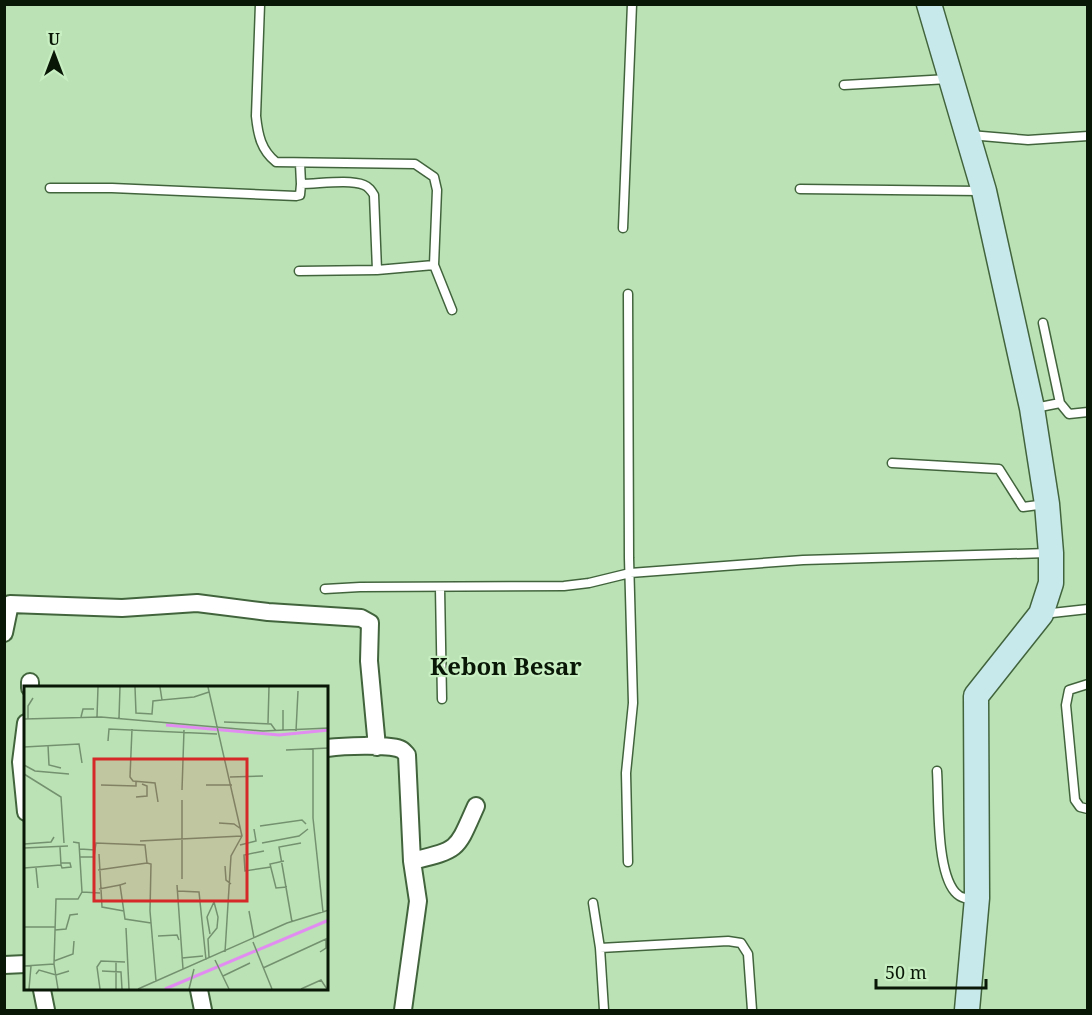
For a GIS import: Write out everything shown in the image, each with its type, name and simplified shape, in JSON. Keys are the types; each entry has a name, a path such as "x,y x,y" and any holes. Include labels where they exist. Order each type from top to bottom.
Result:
{"street":[{"path":"929,4 984,191 1032,408 1047,504 1051,553 1051,583 1041,614 976,696 976,898 967,1011"},
{"path":"4,633 10,604 123,608 197,603 268,612 361,618 370,623 369,661 377,747"},
{"path":"24,739 21,762 24,793"},
{"path":"328,748 354,746 400,749 407,755 411,861 417,901 403,1011"},
{"path":"411,861 452,850 460,842 476,806"},
{"path":"4,965 24,964"},
{"path":"42,991 46,1011"},
{"path":"199,991 203,1011"}],"lane":[{"path":"260,4 256,116 258,134 266,155 276,162 415,164 434,177 437,190 434,265 452,310"},
{"path":"623,228 632,4"},
{"path":"844,85 951,79"},
{"path":"967,135 1028,140 1088,136"},
{"path":"50,188 112,188 296,196 300,195 302,184 300,163"},
{"path":"302,184 356,183 366,185 371,190 374,195 377,270"},
{"path":"800,189 984,191"},
{"path":"298,271 377,270 434,265"},
{"path":"628,294 633,703 626,773 628,862"},
{"path":"1043,323 1060,404 1069,414 1088,411"},
{"path":"1032,408 1060,404"},
{"path":"892,463 999,469 1023,507 1047,504"},
{"path":"325,589 564,586 589,583 630,573 803,560 1051,553"},
{"path":"440,588 442,699"},
{"path":"1041,614 1088,609"},
{"path":"1088,684 1068,690 1066,705 1075,800 1080,807 1088,809"},
{"path":"937,771 943,870 955,892 965,899 976,898"},
{"path":"593,903 600,948 604,1011"},
{"path":"600,948 728,941 741,944 748,954 752,1011"}],"district":[{"name":"Kebon Besar","path":"506,667"}]}
